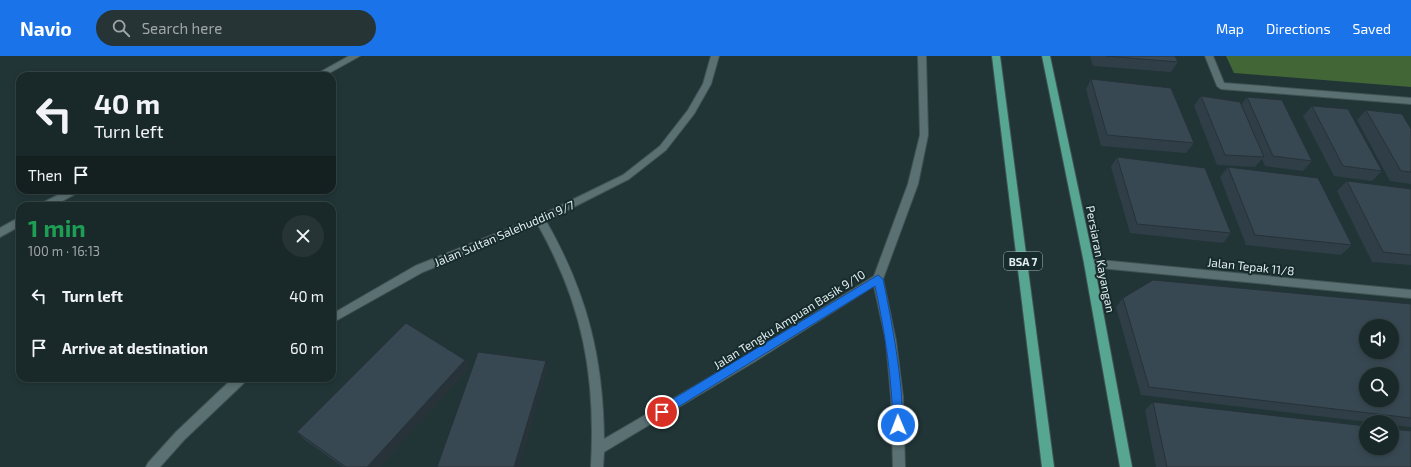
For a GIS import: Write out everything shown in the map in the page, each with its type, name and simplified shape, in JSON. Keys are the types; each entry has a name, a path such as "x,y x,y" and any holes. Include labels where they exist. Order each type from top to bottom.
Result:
{"main road":[{"name":"BSA 7","path":"996,56 1024,262 1048,467"},
{"name":"Persiaran Kayangan","path":"1046,56 1089,263 1126,467"}],"street":[{"path":"325,72 356,56"},
{"name":"Jalan Sultan Salehuddin 9/7","path":"336,317 419,270 540,220 626,177 663,148 691,112 707,84 715,56"},
{"name":"Jalan Tengku Ampuan Basik 9/10","path":"598,449 750,359 878,279 913,184 924,135 922,56"},
{"path":"1209,56 1221,86 1411,101"},
{"path":"53,202 68,194"},
{"path":"540,220 567,270 585,323 596,387 598,449 596,467"},
{"path":"0,233 16,223"},
{"name":"Jalan Tepak 11/8","path":"1089,263 1411,294"},
{"path":"878,279 891,341 897,397 899,467"},
{"path":"152,467 180,436 237,382"}],"green space":[{"path":"1226,56 1411,56 1411,87 1234,73"}],"building":[{"path":"1106,56 1175,56 1178,62"},
{"path":"1091,79 1171,88 1194,143 1107,135"},
{"path":"1201,96 1240,102 1264,157 1225,155"},
{"path":"1247,97 1282,100 1312,161 1273,156"},
{"path":"1312,106 1348,109 1382,171 1343,166"},
{"path":"1366,110 1402,114 1411,129 1411,172 1401,171"},
{"path":"1117,157 1205,168 1231,233 1137,224"},
{"path":"1228,167 1318,178 1352,245 1255,235"},
{"path":"1347,181 1411,189 1411,255 1383,252"},
{"path":"1153,280 1411,304 1411,418 1399,417 1399,415 1386,415 1149,387 1123,298"},
{"path":"406,323 465,360 367,467 346,467 297,432"},
{"path":"478,352 546,361 514,467 437,467"},
{"path":"1153,402 1359,425 1359,455 1399,455 1399,430 1411,431 1411,467 1167,467"}],"route":[{"path":"662,412 878,279 891,341 897,397 898,425"}]}
